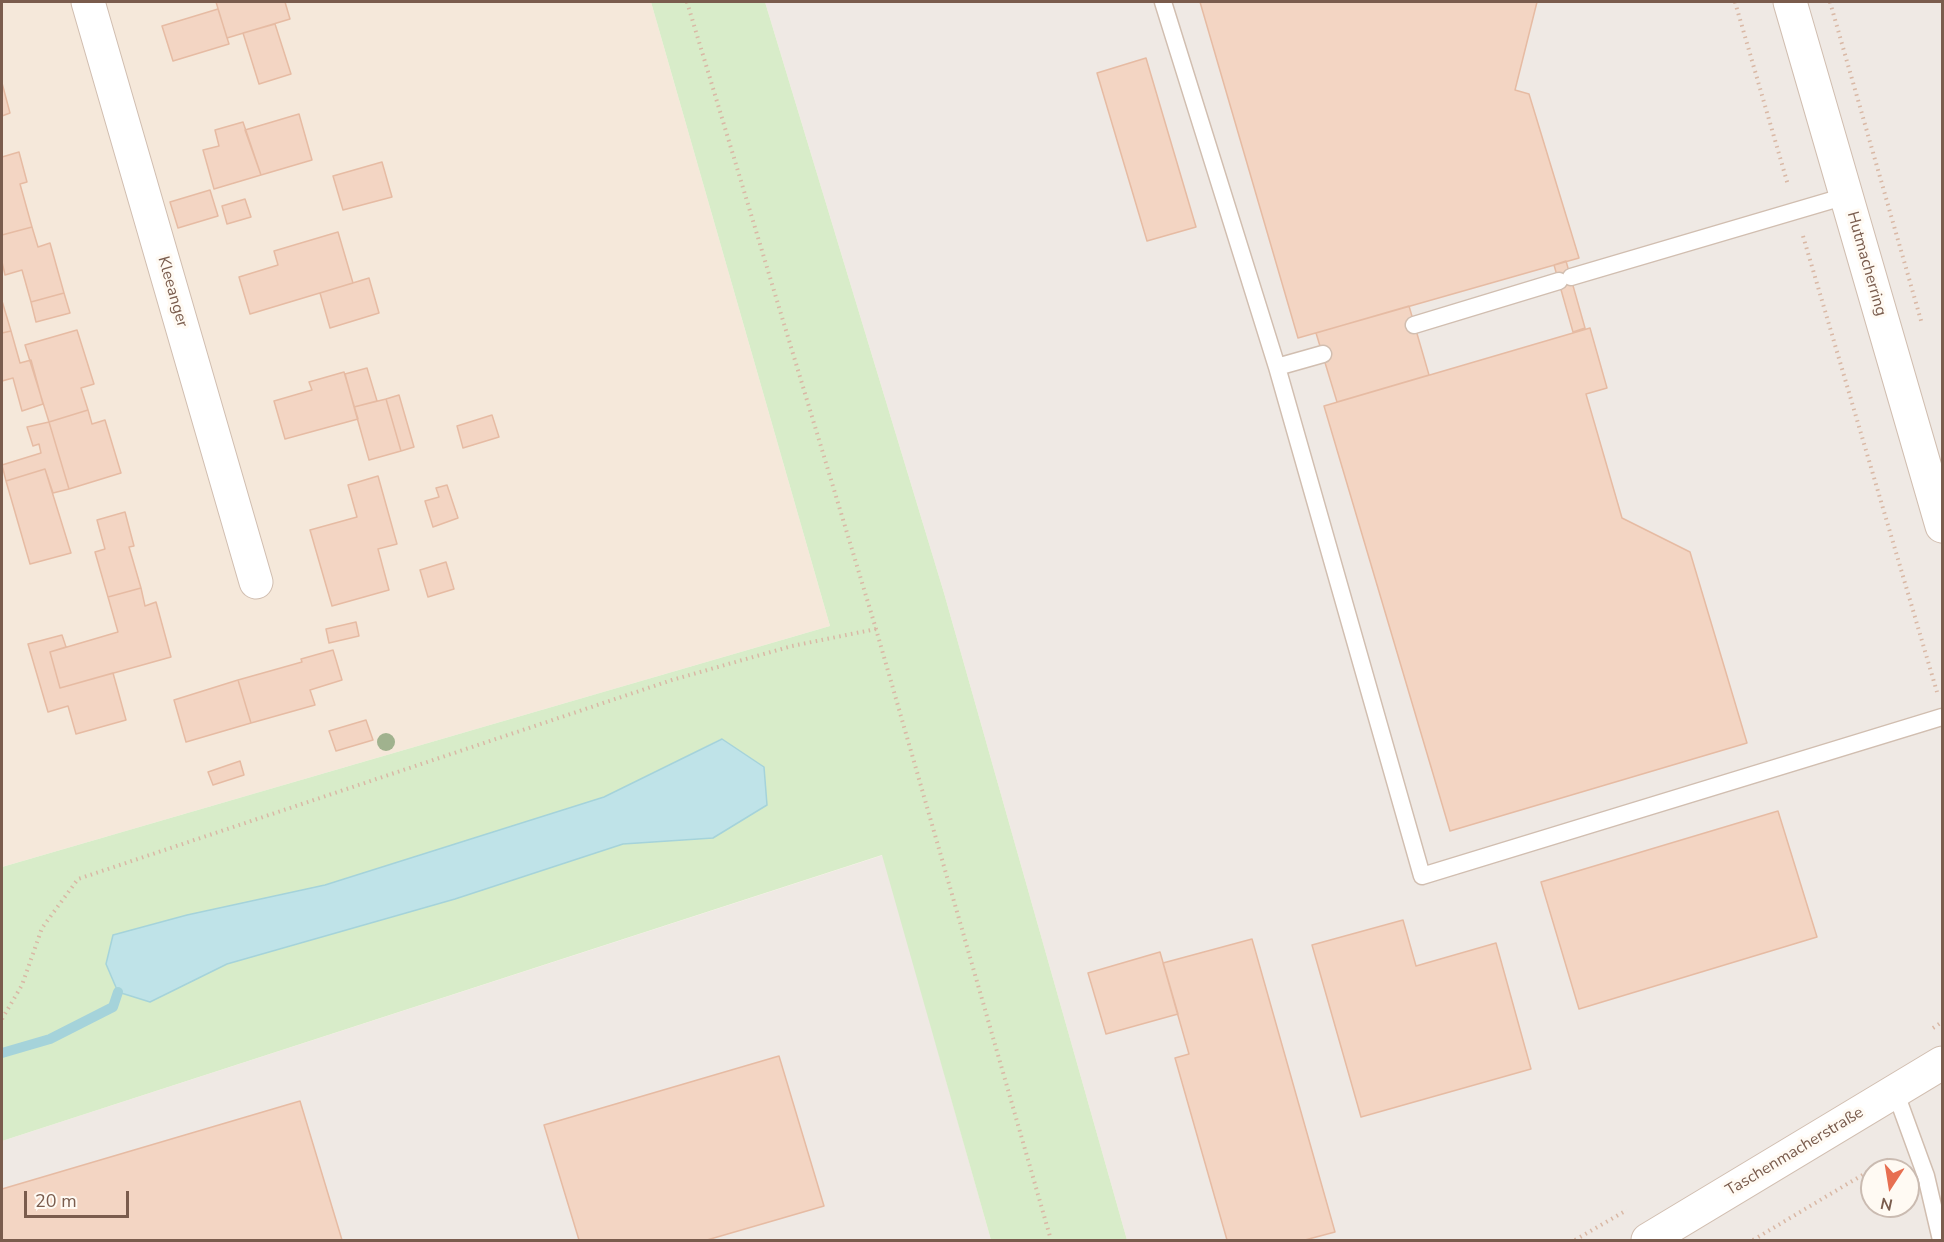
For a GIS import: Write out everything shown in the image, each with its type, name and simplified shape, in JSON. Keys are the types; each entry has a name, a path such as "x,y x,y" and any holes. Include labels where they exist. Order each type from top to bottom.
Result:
{"street":[{"name":"Kleeanger","path":"88,2 256,582"},
{"name":"Hutmacherring","path":"1790,2 1942,526"},
{"name":"Taschenmacherstraße","path":"1648,1240 1942,1063"}],"lane":[{"path":"1163,2 1277,367 1422,876 1942,717"},
{"path":"1414,325 1845,196"},
{"path":"1277,367 1323,354"},
{"path":"1895,1091 1926,1176 1941,1240"}],"path":[{"path":"687,2 876,629 1051,1240"},
{"path":"1735,2 1939,698"},
{"path":"1830,2 1923,325"},
{"path":"2,1019 22,986 42,928 78,879 672,680 792,645 876,629"},
{"path":"1753,1240 1914,1144"}],"shaded area":[{"path":"2,2 651,2 830,626 2,867"},
{"path":"765,2 1942,2 1942,1240 1127,1240 944,593"},
{"path":"883,855 991,1240 2,1240 2,1141"}],"green space":[{"path":"651,2 765,2 944,593 1127,1240 991,1240 882,855 2,1141 2,867 830,626","holes":["721,739 713,838 623,844 455,899 227,964 150,1002 113,935 187,915 325,885 604,797"]}],"water":[{"path":"722,739 764,767 767,805 713,838 623,844 455,899 227,964 150,1002 118,992 106,964 113,935 187,915 325,885 604,797"}],"building":[{"path":"216,2 285,2 290,19 227,38"},
{"path":"1200,2 1537,2 1515,90 1529,94 1579,258 1298,338"},
{"path":"218,9 229,44 173,61 162,26"},
{"path":"275,24 291,74 259,84 243,33"},
{"path":"1146,58 1196,227 1147,241 1097,73"},
{"path":"2,83 10,113 2,116"},
{"path":"299,114 312,160 261,175 245,130"},
{"path":"243,122 261,175 214,189 203,150 219,146 215,130"},
{"path":"19,152 27,182 20,184 32,227 2,235 2,157"},
{"path":"382,162 392,197 343,210 333,176"},
{"path":"210,190 218,216 178,228 170,202"},
{"path":"245,199 251,217 227,224 222,206"},
{"path":"32,227 38,247 50,243 64,293 31,302 22,270 5,275 2,262 2,235"},
{"path":"338,232 353,283 250,314 239,277 278,265 274,251"},
{"path":"1566,261 1585,328 1573,332 1554,265"},
{"path":"369,278 379,313 330,328 320,293"},
{"path":"64,293 70,313 36,322 31,302"},
{"path":"2,301 11,331 2,333"},
{"path":"1409,306 1429,375 1337,402 1316,333"},
{"path":"1590,328 1607,388 1586,394 1622,518 1690,552 1747,743 1450,831 1324,406"},
{"path":"77,330 94,384 81,388 88,410 49,422 25,345"},
{"path":"11,331 20,363 31,360 43,404 22,411 13,378 2,381 2,333"},
{"path":"367,368 377,401 354,407 345,374"},
{"path":"344,372 358,419 285,439 274,401 312,390 309,382"},
{"path":"399,395 414,447 401,451 386,399"},
{"path":"386,399 401,451 369,460 354,407"},
{"path":"88,410 92,424 105,420 121,473 69,489 49,422"},
{"path":"492,415 499,437 463,448 457,426"},
{"path":"49,422 69,489 53,493 45,469 6,481 2,465 41,453 39,444 33,446 27,427"},
{"path":"45,469 71,553 30,564 6,481"},
{"path":"378,476 397,544 378,549 389,590 332,606 310,530 357,517 348,485"},
{"path":"447,485 458,518 433,527 425,501 439,497 436,488"},
{"path":"125,512 134,546 129,547 141,588 108,597 95,552 105,549 97,520"},
{"path":"446,562 454,589 428,597 420,570"},
{"path":"141,588 145,606 156,602 171,657 60,688 50,652 118,632 108,597"},
{"path":"356,622 359,636 329,643 326,629"},
{"path":"62,635 66,647 50,652 60,688 113,673 126,720 76,734 68,706 48,712 28,644"},
{"path":"333,650 342,680 310,690 315,705 251,723 238,680 302,662 301,659"},
{"path":"238,680 251,723 186,742 174,700"},
{"path":"366,720 373,740 336,751 329,731"},
{"path":"240,761 244,775 213,785 208,772"},
{"path":"1778,811 1817,937 1579,1009 1541,882"},
{"path":"1403,920 1416,966 1496,943 1531,1069 1361,1117 1312,945"},
{"path":"1252,939 1335,1232 1305,1240 1227,1240 1175,1058 1189,1054 1163,963"},
{"path":"1160,952 1178,1014 1106,1034 1088,973"},
{"path":"779,1056 824,1206 707,1240 579,1240 544,1125"},
{"path":"300,1101 342,1240 2,1240 2,1189"}],"waterway":[{"path":"2,1053 50,1039 113,1007 118,992"}]}
